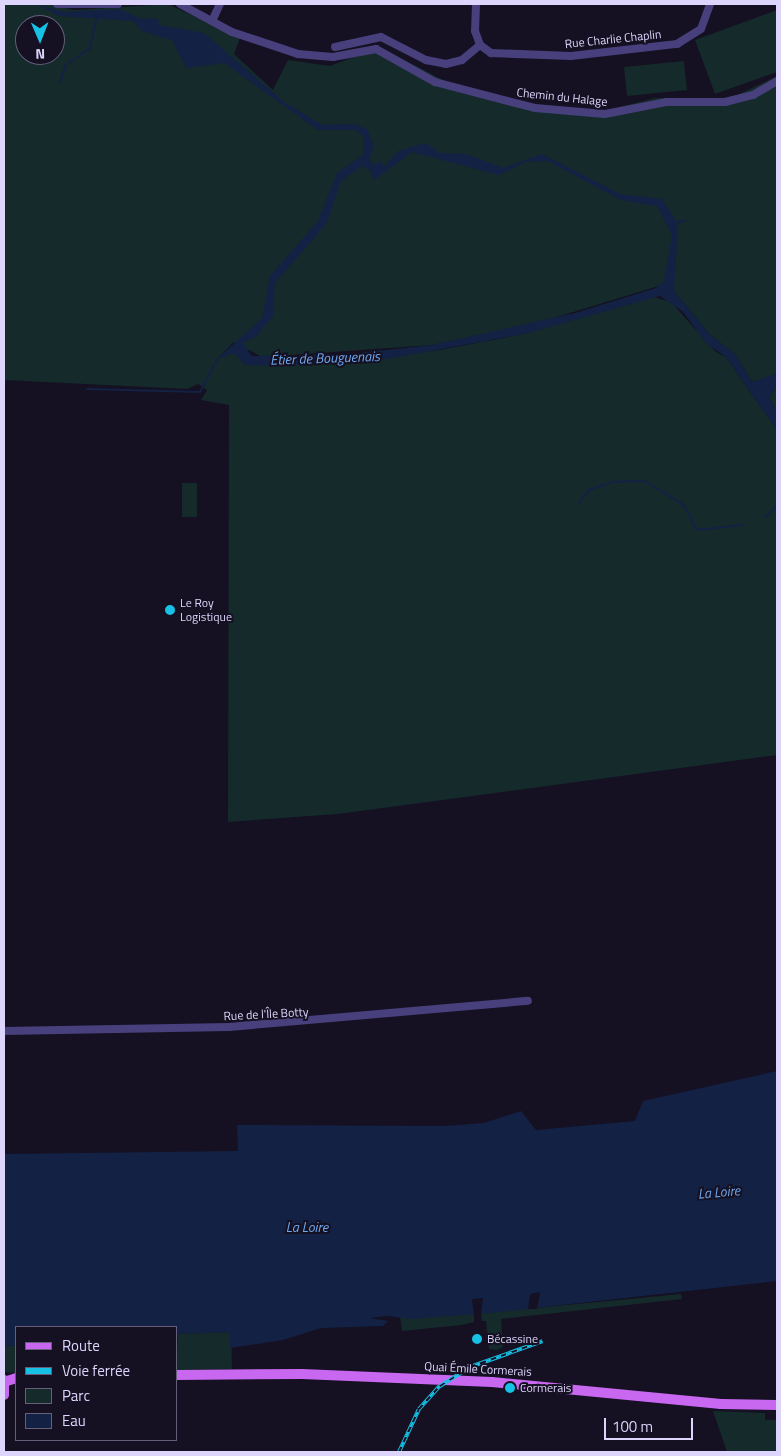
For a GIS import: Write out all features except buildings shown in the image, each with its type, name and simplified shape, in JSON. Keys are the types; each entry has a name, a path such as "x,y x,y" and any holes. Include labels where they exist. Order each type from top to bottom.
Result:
{"main road":[{"name":"Quai Émile Cormerais","path":"178,1375 302,1374 492,1382 721,1404 777,1405"},
{"path":"4,1381 4,1395"}],"street":[{"path":"57,4 118,4"},
{"path":"180,4 212,21 275,47 320,57 376,49 376,38"},
{"path":"212,21 220,4"},
{"path":"335,47 376,38 446,64 462,60 480,45 475,31 476,4"},
{"name":"Rue Charlie Chaplin","path":"480,45 500,55 571,56 677,44 701,29 710,4"},
{"name":"Chemin du Halage","path":"376,49 420,75 470,92 534,108 593,113 619,113 666,102 725,102 753,95 777,81"},
{"name":"Rue de l'Île Botty","path":"4,1031 222,1028 528,1001"}],"green space":[{"path":"4,4 48,4 74,10 168,4 240,38 234,54 273,90 288,60 330,66 380,47 445,81 523,103 605,111 655,98 731,98 777,76 777,374 772,377 752,382 735,354 710,335 674,291 662,285 531,325 432,345 262,357 234,342 217,359 234,352 245,365 260,365 439,350 524,334 650,296 671,302 716,352 726,357 777,430 777,755 338,814 228,822 229,405 201,400 207,390 198,384 187,389 4,380"},
{"path":"777,10 777,72 715,94 695,40"},
{"path":"684,61 687,90 627,96 624,67"},
{"path":"777,385 777,411 769,398"},
{"path":"182,483 197,483 197,517 182,517"},
{"path":"681,1294 682,1299 501,1319 503,1347 497,1350 489,1349 486,1321 482,1321 481,1313"},
{"path":"474,1314 474,1322 462,1325 402,1331 400,1316"},
{"path":"231,1332 232,1369 178,1370 178,1334"},
{"path":"4,1345 15,1346 15,1373 4,1372"},
{"path":"713,1411 765,1413 765,1420 776,1420 777,1414 777,1452 727,1452"}],"water":[{"name":"Étier de Bouguenais","path":"37,4 64,12 120,9 141,19 158,18 159,25 204,33 284,102 322,125 355,124 367,129 374,146 369,160 375,165 381,161 384,167 398,151 426,143 440,153 466,154 503,168 542,154 620,194 662,199 676,221 690,219 678,224 674,291 710,335 735,354 752,382 777,373 777,385 769,398 777,411 777,430 726,357 707,344 683,312 660,296 524,334 387,359 273,366 245,365 234,353 217,359 262,318 270,276 318,221 337,173 363,155 364,137 356,130 318,130 224,63 186,68 172,40 142,31 133,21 65,16 57,15","holes":["412,152 499,175 526,162 548,161 621,200 657,206 672,235 664,281 656,288 575,313 432,345 349,354 252,356 243,343 257,336 273,316 275,283 327,223 341,181 362,166 370,170 374,180"]},
{"name":"La Loire","path":"777,1071 777,1281 489,1313 410,1319 388,1316 369,1318 388,1321 383,1326 321,1328 283,1340 230,1348 230,1332 178,1334 178,1326 15,1326 15,1346 4,1345 4,1154 238,1151 237,1125 445,1126 484,1123 521,1111 536,1130 635,1121 643,1101"}],"pier":[{"path":"540,1292 537,1309 528,1309 530,1294"},
{"path":"483,1298 481,1316 474,1316 472,1299"}],"waterway":[{"path":"60,82 66,65 90,48 97,14"},
{"path":"87,389 200,392 218,358"},
{"path":"579,503 589,490 612,482 645,481 684,505 697,530 743,525"},
{"path":"765,517 777,506"}],"railway":[{"path":"399,1452 419,1409 440,1386 470,1367 543,1341"}],"place":[{"name":"Le Roy Logistique","path":"170,610"},
{"name":"Bécassine","path":"477,1339"},
{"name":"Cormerais","path":"510,1388"}]}
